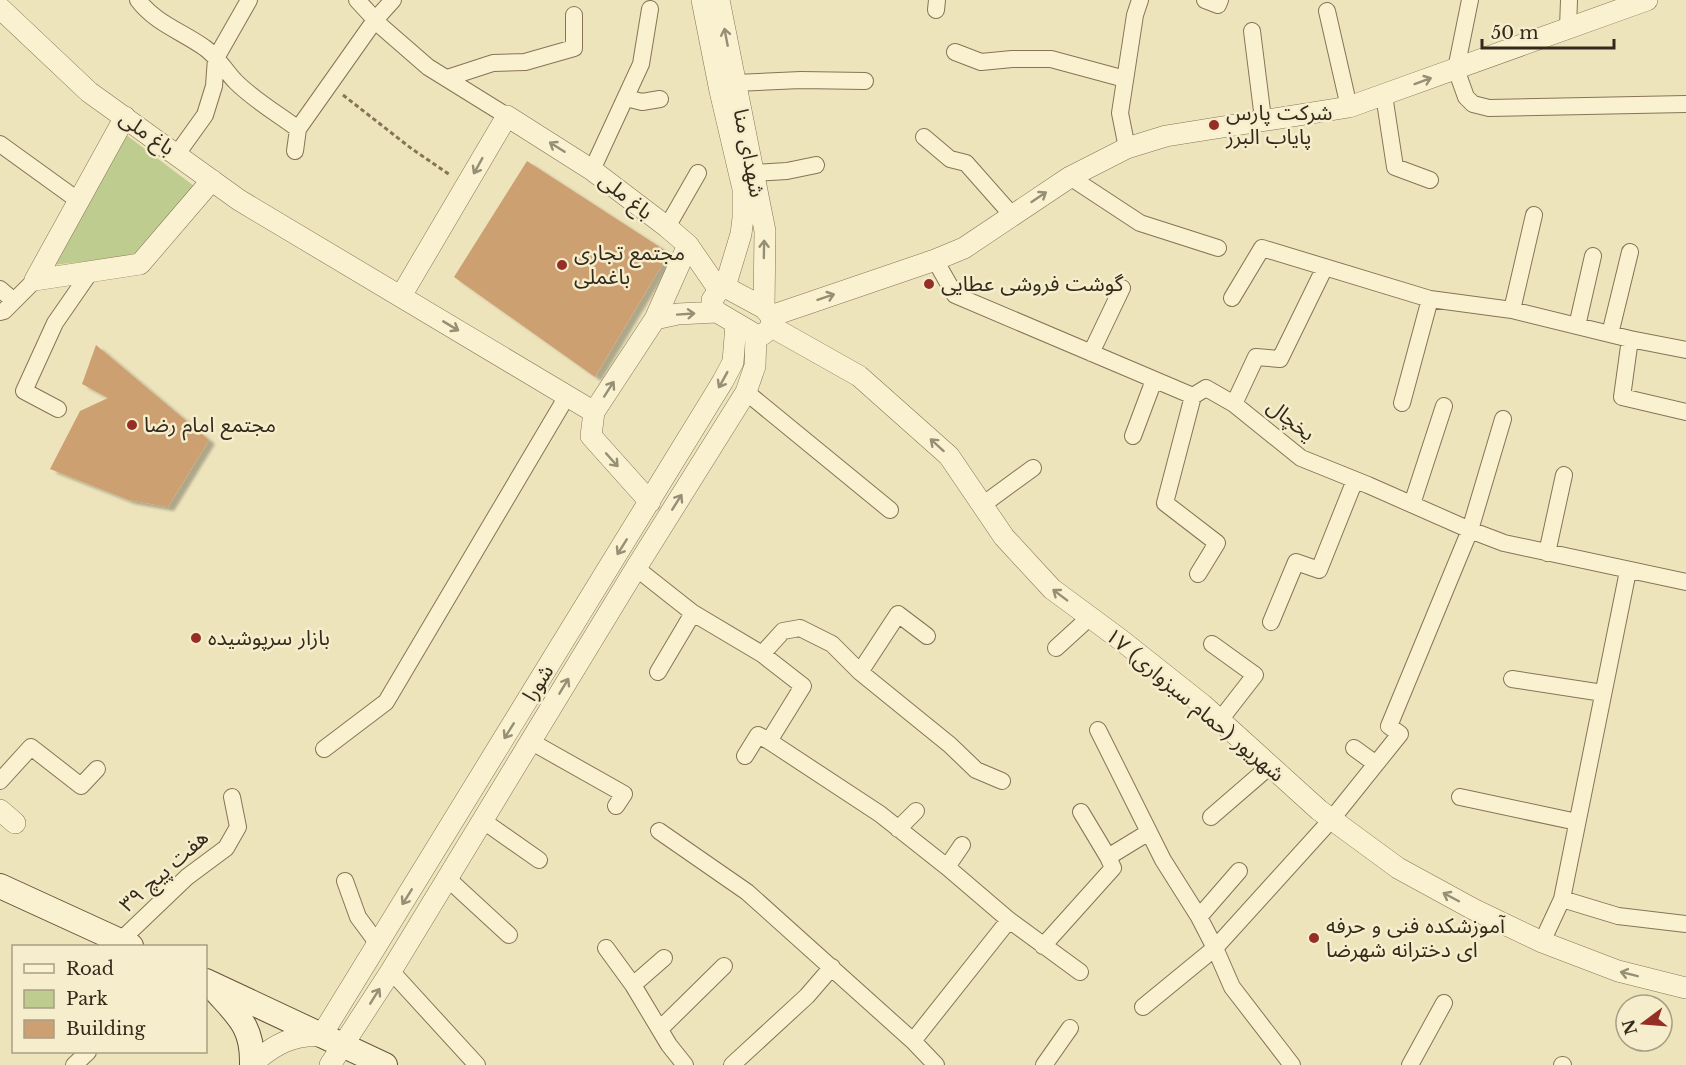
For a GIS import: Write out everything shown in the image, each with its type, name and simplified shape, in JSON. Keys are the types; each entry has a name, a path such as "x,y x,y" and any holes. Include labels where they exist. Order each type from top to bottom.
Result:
{"main road":[{"path":"0,886 125,944"},
{"path":"208,982 321,1036 337,1055 385,1065"},
{"path":"208,982 244,1023 250,1040 252,1064"}],"street":[{"path":"138,0 144,8 171,28 206,48 235,82 298,129"},
{"path":"177,154 205,115 214,86 216,58 249,0"},
{"path":"357,0 375,20 428,67 507,116 401,296"},
{"path":"295,151 298,129 375,20 393,0"},
{"name":"شهدای منا","path":"702,0 720,91 765,231 765,321"},
{"name":"شهدای منا","path":"717,312 712,300 722,289 737,253 747,174 735,82 719,0"},
{"path":"1127,148 1120,113 1135,15 1140,0"},
{"path":"1205,0 1218,4 1220,0"},
{"path":"1470,0 1456,69 1466,97 1473,104 1489,108 1686,104"},
{"path":"1568,28 1569,0"},
{"path":"655,319 678,314 717,312 736,324 765,321 964,248 1070,177 1127,148 1166,136 1349,107 1646,0"},
{"name":"باغ ملی","path":"0,8 89,92 239,200 594,412"},
{"path":"592,170 641,64 650,9"},
{"path":"1327,11 1349,107"},
{"path":"447,78 492,63 525,62 574,48 574,15"},
{"path":"1252,32 1263,120"},
{"path":"954,52 981,62 1051,59 1125,79"},
{"path":"735,82 865,81"},
{"path":"1384,95 1395,167 1430,180"},
{"path":"626,98 642,102 660,99"},
{"name":"باغ ملی","path":"507,116 592,170 666,227 688,245 722,289"},
{"path":"0,312 35,280 125,117"},
{"path":"924,138 950,159 966,163 1012,215"},
{"path":"0,144 79,201"},
{"path":"747,174 787,171 816,165"},
{"path":"666,227 698,172"},
{"path":"1070,177 1140,223 1218,248"},
{"path":"35,280 140,264 212,180"},
{"path":"1512,310 1534,215"},
{"path":"650,502 591,436 594,412 655,319 688,245"},
{"path":"1232,298 1262,248 1430,299 1512,310 1630,339 1686,350"},
{"path":"1610,334 1630,252"},
{"path":"1577,326 1593,256"},
{"name":"یخچال","path":"935,260 955,295 1192,396 1206,388 1234,404 1301,458 1504,543 1686,582"},
{"path":"1234,404 1256,357 1280,359 1325,267"},
{"path":"58,409 24,390 55,324 91,271"},
{"path":"1091,354 1122,288"},
{"path":"0,289 14,301"},
{"path":"722,289 765,321"},
{"path":"1402,403 1430,299"},
{"name":"شورا","path":"337,1055 391,971 746,392 755,366 765,321"},
{"name":"۱۷ شهریور (حمام سبزواری)","path":"765,321 859,376 949,456 1004,537 1052,589 1220,720 1331,820 1398,868 1473,909 1542,942 1618,971 1686,988"},
{"name":"شورا","path":"321,1036 650,502 733,362 736,324"},
{"path":"1630,339 1622,397 1686,412"},
{"path":"1133,436 1155,380"},
{"path":"746,392 890,510"},
{"path":"324,748 386,702 567,396"},
{"path":"1192,396 1165,503 1217,543 1198,574"},
{"path":"1412,504 1444,406"},
{"path":"1143,1007 1215,948 1331,820 1400,734 1389,726 1470,530 1503,419"},
{"path":"981,506 1033,468"},
{"path":"1547,553 1564,475"},
{"path":"1271,622 1296,562 1319,570 1355,480"},
{"path":"636,568 693,613 762,654 803,686 769,741"},
{"path":"1542,942 1562,899 1628,571"},
{"path":"658,672 693,613"},
{"path":"860,672 898,614 927,636"},
{"path":"1056,648 1090,617"},
{"path":"762,654 783,631 800,628 831,644 860,672 950,745 976,770 1002,781"},
{"path":"1212,644 1255,675 1220,720"},
{"path":"1512,679 1603,693"},
{"path":"1098,730 1163,860 1199,917 1233,987 1292,1065"},
{"path":"745,756 758,735 769,741 880,814 1009,920 1080,972"},
{"path":"530,741 624,794 616,806"},
{"path":"0,781 31,747 81,786 97,769"},
{"path":"1354,748 1376,764"},
{"path":"1211,817 1270,766"},
{"name":"هفت پیچ ۳۹","path":"125,944 187,877 226,848 238,827 232,797"},
{"path":"1460,797 1577,822"},
{"path":"898,829 916,811"},
{"path":"1043,946 1113,868 1082,812"},
{"path":"482,820 539,860"},
{"path":"659,831 747,892 913,1041 924,1061"},
{"path":"1108,857 1149,832"},
{"path":"947,867 962,845"},
{"path":"1199,917 1239,871"},
{"path":"447,878 509,935"},
{"path":"345,881 358,917 378,944"},
{"path":"1562,899 1618,916 1686,924"},
{"path":"913,1041 1009,920"},
{"path":"606,948 685,1065"},
{"path":"633,985 664,958"},
{"path":"660,1029 724,966"},
{"path":"741,1062 772,1026 807,996 832,968"},
{"path":"391,971 477,1065"},
{"path":"1410,1065 1444,1003"},
{"path":"1044,1065 1070,1028"},
{"path":"252,1064 268,1050 286,1040 305,1035 321,1036"},
{"path":"74,1065 87,1053"}],"path":[{"path":"329,84 412,149 467,186"}],"green space":[{"path":"125,134 194,186 133,256 53,265"}],"building":[{"name":"مجتمع تجاری باغملی","path":"527,161 669,253 595,377 454,277"},
{"name":"مجتمع امام رضا","path":"96,345 209,440 168,507 129,500 50,469 80,411 108,398 82,384"}],"place":[{"name":"شرکت پارس پایاب البرز","path":"1214,125"},
{"name":"مجتمع تجاری باغملی","path":"562,265"},
{"name":"گوشت فروشی عطایی","path":"929,284"},
{"name":"مجتمع امام رضا","path":"132,425"},
{"name":"بازار سرپوشیده","path":"196,638"},
{"name":"آموزشکده فنی و حرفه ای دخترانه شهرضا","path":"1314,938"}]}
